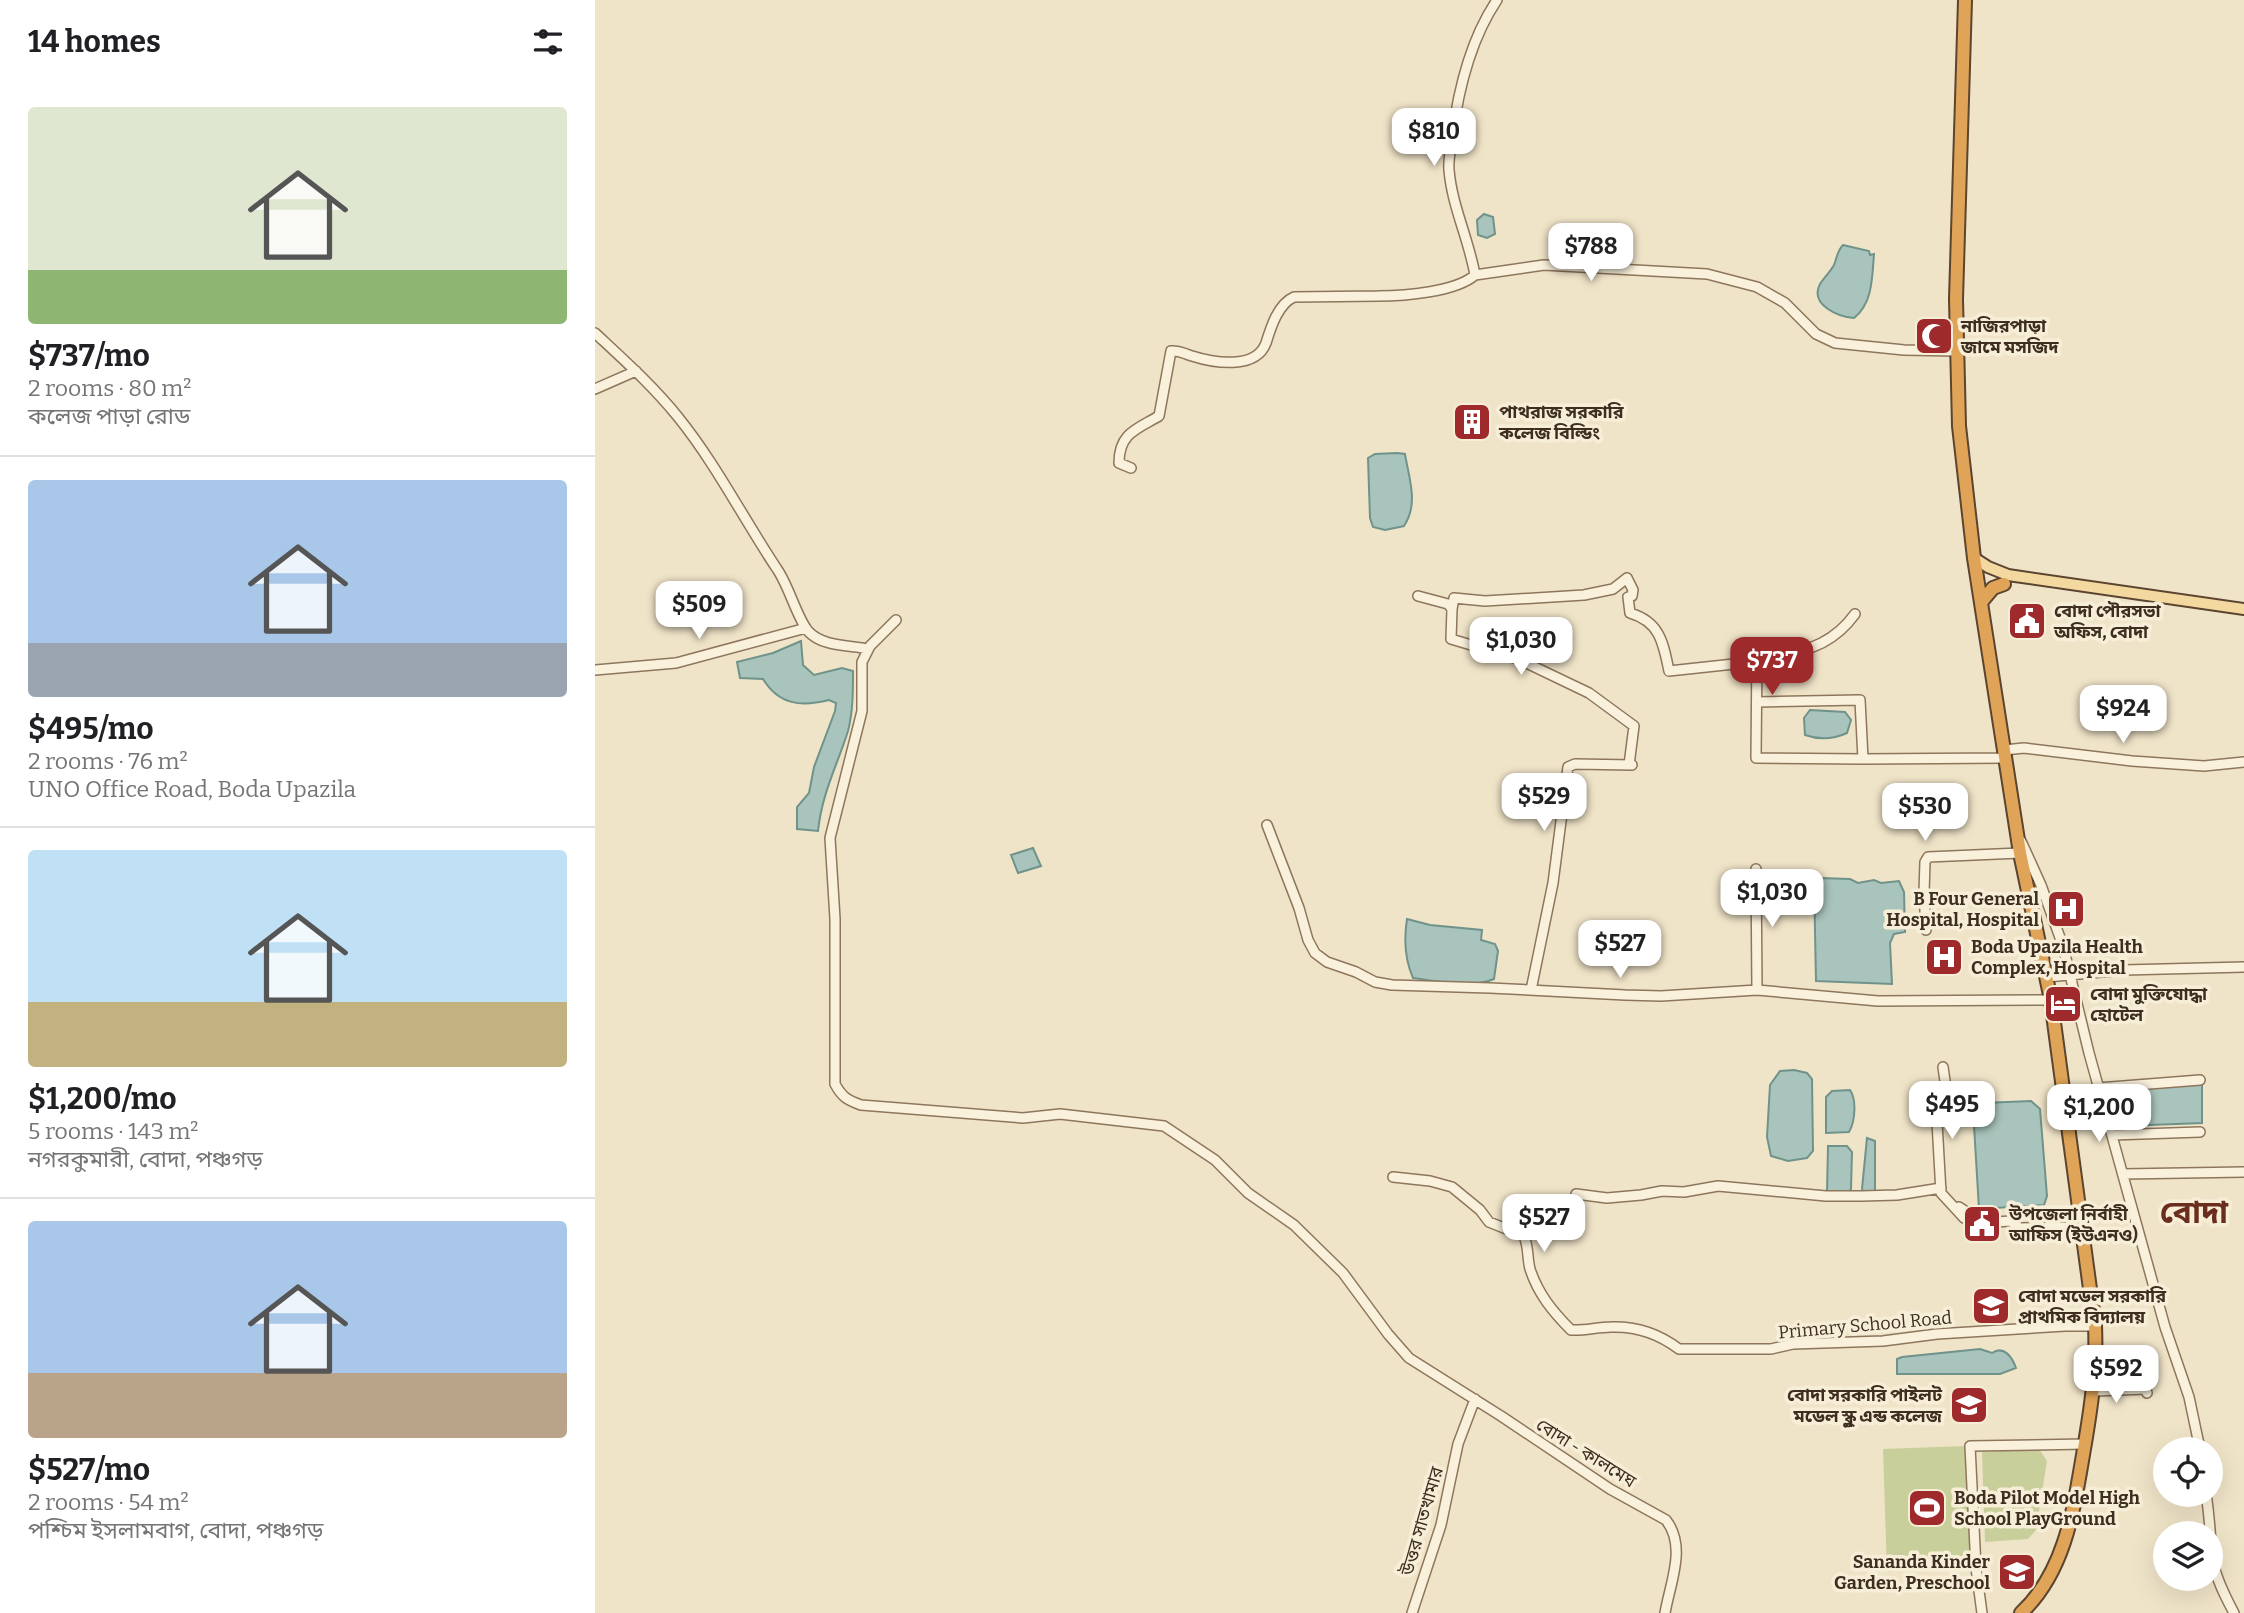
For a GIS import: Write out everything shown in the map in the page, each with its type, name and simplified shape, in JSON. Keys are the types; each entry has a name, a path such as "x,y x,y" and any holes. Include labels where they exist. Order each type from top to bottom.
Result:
{"highway":[{"path":"1965,0 1956,299 1959,426 1974,558 2020,853 2051,1000 2095,1326 2094,1383 2074,1504 2061,1551 2040,1592 2021,1613"},
{"path":"1982,601 1993,588 2004,584"}],"main road":[{"path":"1974,558 1988,568 2008,575 2244,609"},
{"path":"1978,579 2004,584 2038,579"}],"street":[{"path":"1475,275 1449,169 1457,102 1473,48 1497,0"},
{"path":"1131,468 1119,463 1122,442 1127,435 1159,416 1171,351 1178,350 1190,356 1237,363 1253,358 1263,350 1274,320 1288,300 1294,297 1410,296 1468,282 1475,275 1544,265 1707,274 1757,287 1784,303 1816,334 1835,343 1904,350 1957,351"},
{"path":"595,333 636,371 679,418 721,477 786,582 809,633 825,641 868,649 896,620"},
{"path":"595,389 636,371"},
{"path":"1531,990 1553,883 1568,767 1575,764 1631,765 1634,726 1589,694 1518,659 1451,639 1454,598 1485,601 1584,595 1613,589 1627,578 1633,590 1632,596 1628,597 1630,613 1650,621 1666,652 1669,671 1734,664 1757,652 1789,653 1811,648 1843,630 1855,614"},
{"path":"1418,596 1448,604 1452,609"},
{"path":"595,670 676,663 806,628"},
{"name":"বোদা - কালমেঘ","path":"868,649 862,662 862,712 830,838 835,919 835,1084 841,1094 846,1100 861,1105 1023,1118 1060,1114 1164,1126 1215,1160 1248,1193 1294,1225 1343,1273 1409,1358 1610,1489 1666,1520 1675,1539 1676,1568 1665,1613"},
{"path":"1757,652 1756,758 1863,759 2005,754 2024,748 2132,761 2204,766 2244,761"},
{"path":"1758,702 1860,700 1863,759"},
{"path":"1267,825 1315,953 1327,962 1375,982 1392,985 1661,996 1757,990 1878,1001 2051,1000"},
{"path":"2017,833 2041,885 2070,975 2098,1088 2165,1328 2189,1397 2197,1437"},
{"path":"1926,930 1924,892 1925,862 1928,858 2020,853"},
{"path":"1756,869 1757,990"},
{"path":"2047,977 2124,970 2244,967"},
{"path":"1943,1067 1947,1095 1937,1122 1941,1194 1964,1218"},
{"path":"2098,1088 2200,1080"},
{"path":"2112,1135 2200,1132"},
{"path":"2123,1174 2244,1172"},
{"name":"Primary School Road","path":"1393,1177 1430,1181 1453,1187 1480,1210 1489,1222 1524,1236 1529,1249 1529,1267 1548,1306 1571,1330 1609,1327 1646,1330 1679,1349 1770,1349 1793,1344 1883,1341 1937,1334 2095,1326"},
{"path":"1576,1194 1607,1198 1662,1191 1684,1192 1717,1186 1815,1195 1862,1196 1897,1195 1941,1188"},
{"path":"1949,1203 1957,1205 1974,1217 1990,1217 1996,1222 2011,1221 2019,1228 2081,1227"},
{"path":"2095,1391 2146,1389 2147,1393"},
{"name":"উত্তর সাতখামার","path":"1412,1613 1441,1525 1458,1444 1475,1399"},
{"path":"1982,1613 1977,1578 1970,1447 2085,1444"},
{"path":"2208,1507 2213,1562 2234,1613"}],"green space":[{"name":"Boda Pilot Model High School PlayGround","path":"1965,1446 1972,1567 1887,1572 1883,1449"},
{"path":"2039,1449 2047,1461 2036,1530 2028,1539 1985,1542 1982,1452"}],"water":[{"path":"1484,214 1493,217 1495,234 1487,238 1478,235 1477,220"},
{"path":"1843,245 1874,254 1868,297 1854,318 1827,308 1819,298 1820,284 1834,265"},
{"path":"1375,454 1405,454 1412,491 1411,509 1404,526 1385,530 1373,527 1370,518 1368,458"},
{"path":"801,641 803,665 814,675 842,668 853,671 850,724 826,792 818,831 797,829 797,807 809,793 814,767 836,703 829,700 791,702 776,694 763,679 740,678 737,662 773,653"},
{"path":"1810,710 1845,712 1851,720 1847,733 1826,738 1805,735 1804,718"},
{"path":"1033,848 1041,866 1018,873 1011,855"},
{"path":"1850,879 1858,883 1874,880 1881,883 1899,881 1904,892 1905,932 1894,934 1890,943 1892,984 1816,981 1814,880"},
{"path":"1407,919 1430,925 1482,930 1481,940 1495,944 1498,951 1494,979 1465,984 1413,978 1406,949"},
{"path":"1780,1071 1807,1073 1812,1079 1813,1151 1807,1158 1788,1161 1771,1156 1767,1137 1770,1085"},
{"path":"2202,1084 2202,1123 2124,1126 2120,1089"},
{"path":"1850,1090 1854,1099 1854,1111 1849,1132 1826,1133 1826,1097 1832,1091"},
{"path":"2031,1101 2040,1109 2047,1196 2044,1205 1979,1209 1973,1109 1983,1103"},
{"path":"1867,1138 1875,1141 1875,1191 1865,1193 1862,1189"},
{"path":"1828,1146 1847,1146 1852,1152 1851,1189 1848,1193 1827,1192"},
{"path":"1980,1349 1992,1353 2004,1351 2016,1368 2000,1374 1897,1374 1897,1359 1902,1357"}],"place":[{"name":"নাজিরপাড়া জামে মসজিদ","path":"1934,336"},
{"name":"পাথরাজ সরকারি কলেজ বিল্ডিং","path":"1472,422"},
{"name":"বোদা পৌরসভা অফিস, বোদা","path":"2027,621"},
{"name":"B Four General Hospital, Hospital","path":"2066,909"},
{"name":"Boda Upazila Health Complex, Hospital","path":"1944,957"},
{"name":"বোদা মুক্তিযোদ্ধা হোটেল","path":"2063,1004"},
{"name":"উপজেলা নির্বাহী আফিস (ইউএনও)","path":"1982,1224"},
{"name":"বোদা মডেল সরকারি প্রাথমিক বিদ্যালয়","path":"1991,1306"},
{"name":"বোদা সরকারি পাইলট মডেল স্কুল এন্ড কলেজ","path":"1969,1405"},
{"name":"Boda Pilot Model High School PlayGround","path":"1927,1508"},
{"name":"Sananda Kinder Garden, Preschool","path":"2017,1572"}],"district":[{"name":"বোদা","path":"2194,1212"}]}
